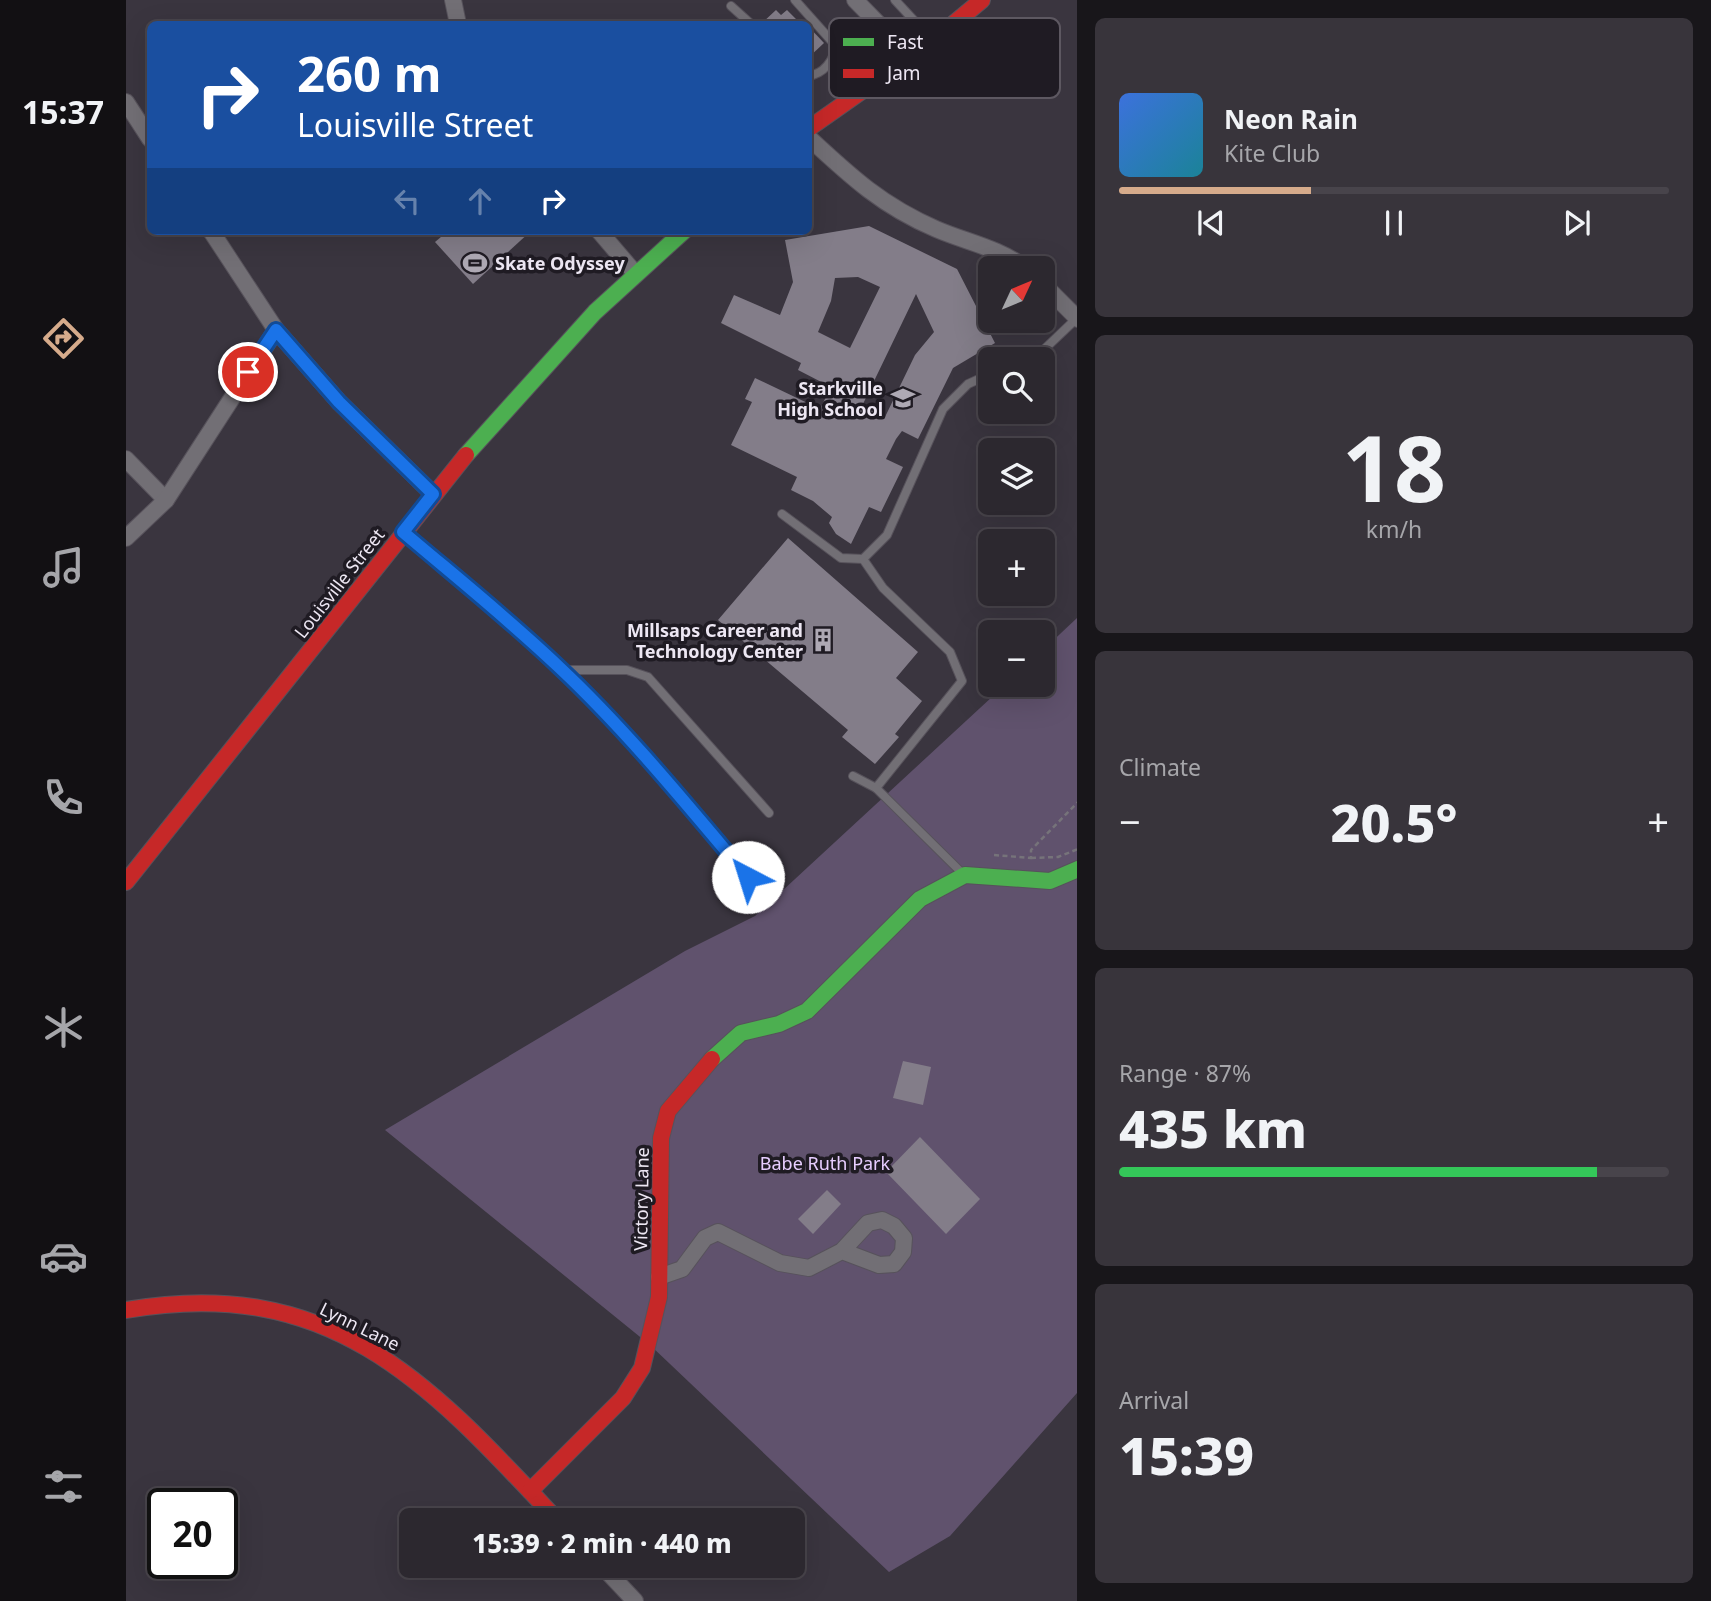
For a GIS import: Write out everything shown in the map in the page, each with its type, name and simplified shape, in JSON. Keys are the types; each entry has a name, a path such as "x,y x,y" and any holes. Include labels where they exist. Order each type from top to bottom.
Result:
{"street":[{"path":"453,0 457,21"},
{"path":"855,0 873,18"},
{"path":"960,18 982,0"},
{"path":"812,126 850,98"},
{"path":"126,102 147,134"},
{"path":"812,141 866,191 897,210 1004,256"},
{"path":"214,235 276,330 339,402 433,494"},
{"path":"602,235 634,272"},
{"name":"Louisville Street","path":"126,882 433,494 544,362 634,272 679,235"},
{"path":"1055,296 1077,318"},
{"path":"126,538 166,500 276,330"},
{"path":"126,459 166,500"},
{"path":"965,875 1050,881 1077,869"},
{"name":"Victory Lane","path":"530,1491 623,1398 642,1368 650,1345 659,1278 661,1138 668,1111 702,1068 741,1033 779,1024 807,1011 920,899 965,875"},
{"path":"659,1278 682,1269 705,1238 718,1231 780,1263 809,1268 842,1251"},
{"name":"Lynn Lane","path":"126,1310 182,1303 234,1305 286,1314 342,1335 395,1363 442,1401 546,1508"},
{"path":"613,1578 635,1601"}],"lane":[{"path":"795,0 829,39"},
{"path":"895,0 912,18"},
{"path":"732,6 748,21"},
{"path":"812,74 829,63"},
{"path":"1047,347 1077,318"},
{"path":"782,514 841,558 863,559 887,535 943,409 968,384 978,379"},
{"path":"403,532 524,633 563,670 678,793 748,877"},
{"path":"863,559 883,588 950,652 962,681 876,788"},
{"path":"563,670 627,670 648,677 769,813"},
{"path":"853,776 876,788 965,875"}],"path":[{"path":"1031,858 1031,850 1077,802"},
{"path":"994,855 1058,857 1077,849"}],"green space":[{"name":"Babe Ruth Park","path":"1077,618 1077,1393 950,1536 889,1572 650,1345 385,1130 685,951 755,916 992,697 1055,697 1055,639"}],"building":[{"path":"776,10 781,15 787,10 798,21 764,21"},
{"path":"812,30 824,43 812,54"},
{"path":"869,226 957,269 978,310 978,333 990,333 995,343 988,347 978,347 978,353 953,368 918,439 902,431 896,439 886,459 903,467 881,512 869,507 851,544 836,534 829,523 832,517 813,501 791,490 797,477 731,445 752,402 745,399 755,378 820,409 831,387 798,370 801,363 721,323 734,295 780,315 793,282 785,240","holes":["858,277 880,287 850,348 818,332 831,301 835,278","916,294 934,332 915,355 885,417 862,406"]},
{"name":"Skate Odyssey","path":"443,235 527,235 473,284 435,242"},
{"name":"Millsaps Career and Technology Center","path":"788,538 918,652 896,678 922,701 895,734 899,737 875,764 842,737 848,730 718,620"},
{"path":"903,1061 931,1067 923,1105 893,1098"},
{"path":"920,1137 980,1199 946,1234 886,1172"},
{"path":"827,1190 841,1204 813,1234 798,1219"}],"traffic: fast":[{"path":"466,455 595,312 680,235"},
{"path":"712,1059 741,1033 779,1024 807,1011 920,899 965,875 1050,881 1077,869"}],"traffic: jam":[{"path":"960,18 982,0"},
{"path":"812,126 852,98"},
{"path":"126,882 466,455"},
{"path":"530,1491 623,1398 642,1368 659,1297 661,1138 668,1111 712,1059"},
{"path":"126,1310 198,1303 262,1309 319,1325 371,1351 419,1385 465,1425 546,1508"}],"place":[{"name":"Skate Odyssey","path":"475,263"},
{"name":"Starkville High School","path":"903,398"},
{"name":"Millsaps Career and Technology Center","path":"823,640"}],"route":[{"path":"248,372 276,330 339,402 433,494 403,532 524,633 563,670 678,793 748,877"}]}
